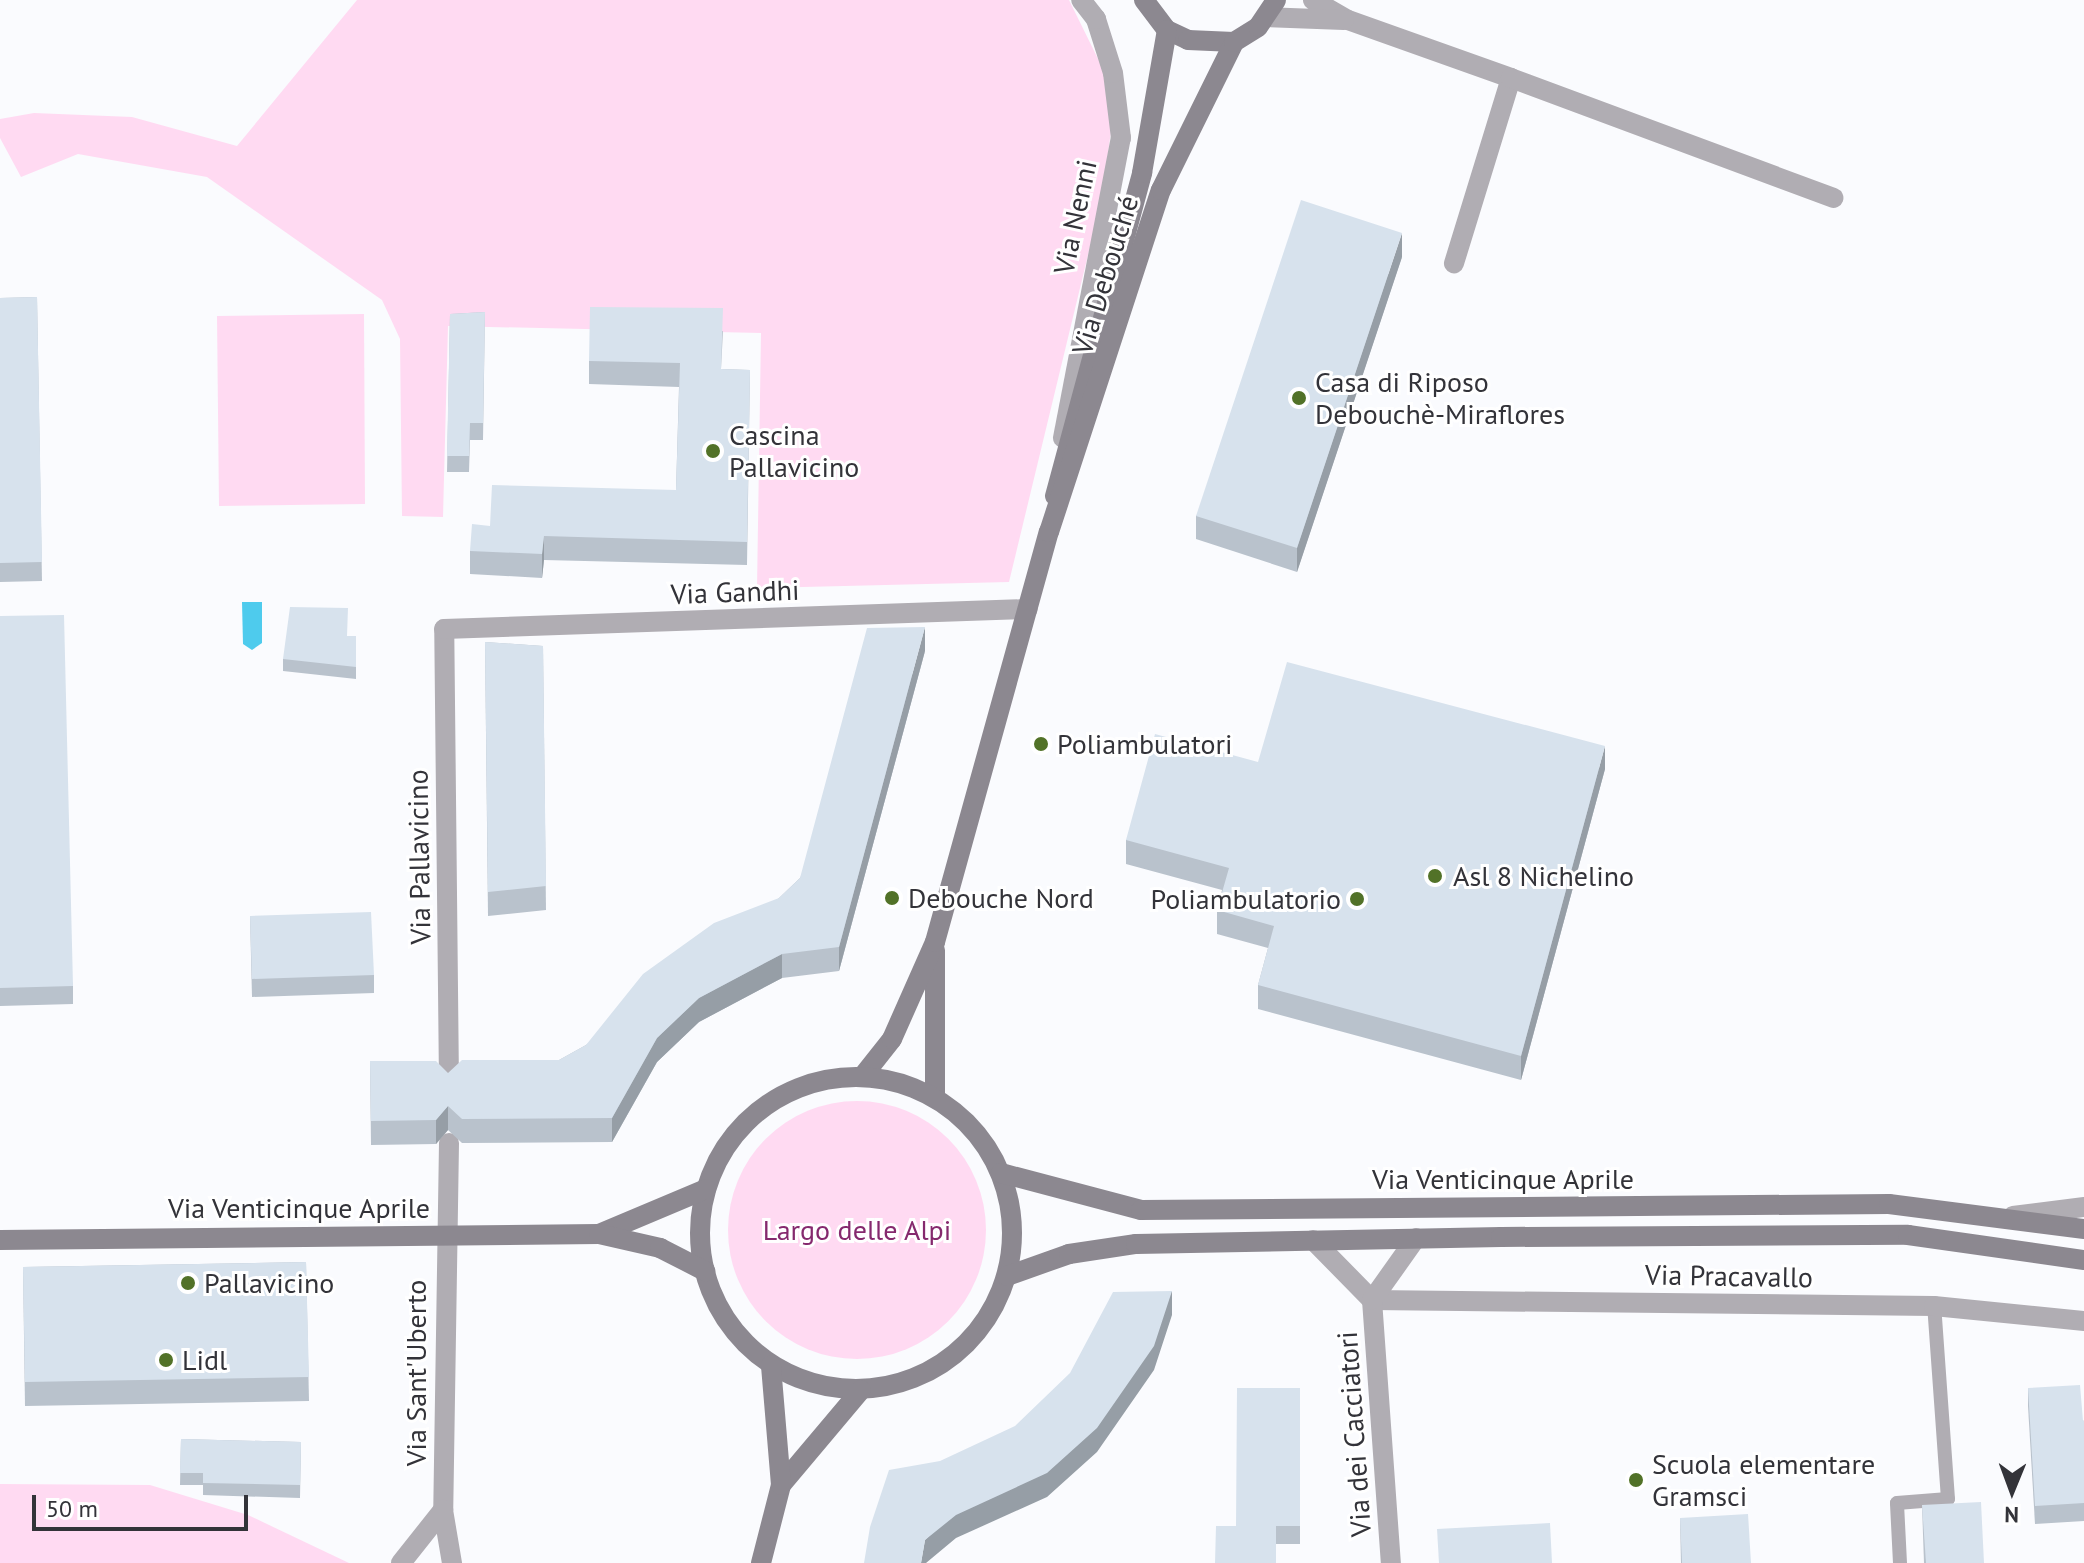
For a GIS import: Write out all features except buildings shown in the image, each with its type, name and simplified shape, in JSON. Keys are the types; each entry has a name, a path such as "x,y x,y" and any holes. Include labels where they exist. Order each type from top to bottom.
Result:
{"main road":[{"path":"1144,0 1167,30 1188,40 1234,42"},
{"name":"Via Debouché","path":"862,1077 892,1039 935,942 1049,532 1161,190 1234,42 1271,8"},
{"name":"Via Debouché","path":"1049,532 1062,452 1142,173 1167,30"},
{"name":"Via Debouché","path":"935,942 935,1096"},
{"path":"862,1077 901,1081 935,1096 979,1136 1001,1173 1013,1220 1007,1276 990,1316 956,1355 911,1380 861,1390 814,1384 771,1365 733,1330 705,1271 699,1234 706,1189 730,1140 767,1105 812,1084 862,1077"},
{"name":"Via Venticinque Aprile","path":"1001,1173 1141,1210 1889,1204 2010,1217 2084,1229"},
{"name":"Via Venticinque Aprile","path":"599,1234 706,1189"},
{"name":"Via Venticinque Aprile","path":"0,1240 599,1234 660,1248 705,1271"},
{"name":"Via Venticinque Aprile","path":"1007,1276 1098,1248 1416,1238 1908,1235 2084,1260"},
{"path":"761,1563 781,1485 771,1365"},
{"path":"781,1485 861,1390"}],"street":[{"name":"Via Nenni","path":"1062,452 1077,337 1121,138 1113,73 1096,19 1081,0"},
{"path":"1313,0 1348,20 1833,198"},
{"path":"1271,8 1348,20"},
{"path":"1454,263 1511,78"},
{"name":"Via Gandhi","path":"444,629 1028,609"},
{"name":"Via Pallavicino","path":"444,629 449,1084"},
{"path":"447,1235 449,1143"},
{"name":"Via Venticinque Aprile","path":"2010,1217 2084,1207"},
{"name":"Via Sant'Uberto","path":"447,1235 443,1510 452,1563"},
{"path":"1313,1240 1372,1300 1416,1238"},
{"name":"Via Pracavallo","path":"1372,1300 1934,1306 2084,1321"},
{"name":"Via dei Cacciatori","path":"1372,1300 1391,1563"},
{"path":"401,1563 443,1510"}],"lane":[{"path":"1900,1563 1897,1503 1948,1499 1934,1306"}],"green space":[{"path":"357,0 1069,0 1103,69 1111,131 1102,197 1009,582 757,588 761,333 448,326 443,517 402,516 400,339 382,300 207,177 78,154 21,177 0,138 0,119 34,113 132,117 237,146"},
{"path":"364,314 365,504 219,506 217,316"},
{"name":"Largo delle Alpi","path":"857,1101 906,1111 948,1139 976,1181 986,1230 976,1279 948,1321 906,1349 857,1359 808,1349 766,1321 738,1279 728,1230 738,1181 766,1139 808,1111"},
{"path":"0,1484 150,1485 248,1515 349,1563 0,1563"}],"water":[{"path":"242,602 262,602 262,643 252,650 243,644"}],"place":[{"name":"Casa di Riposo Debouchè-Miraflores","path":"1299,398"},
{"name":"Cascina Pallavicino","path":"713,451"},
{"name":"Poliambulatori","path":"1041,744"},
{"name":"Asl 8 Nichelino","path":"1435,876"},
{"name":"Debouche Nord","path":"892,898"},
{"name":"Poliambulatorio","path":"1357,899"},
{"name":"Pallavicino","path":"188,1283"},
{"name":"Lidl","path":"166,1360"},
{"name":"Scuola elementare Gramsci","path":"1636,1480"}]}
